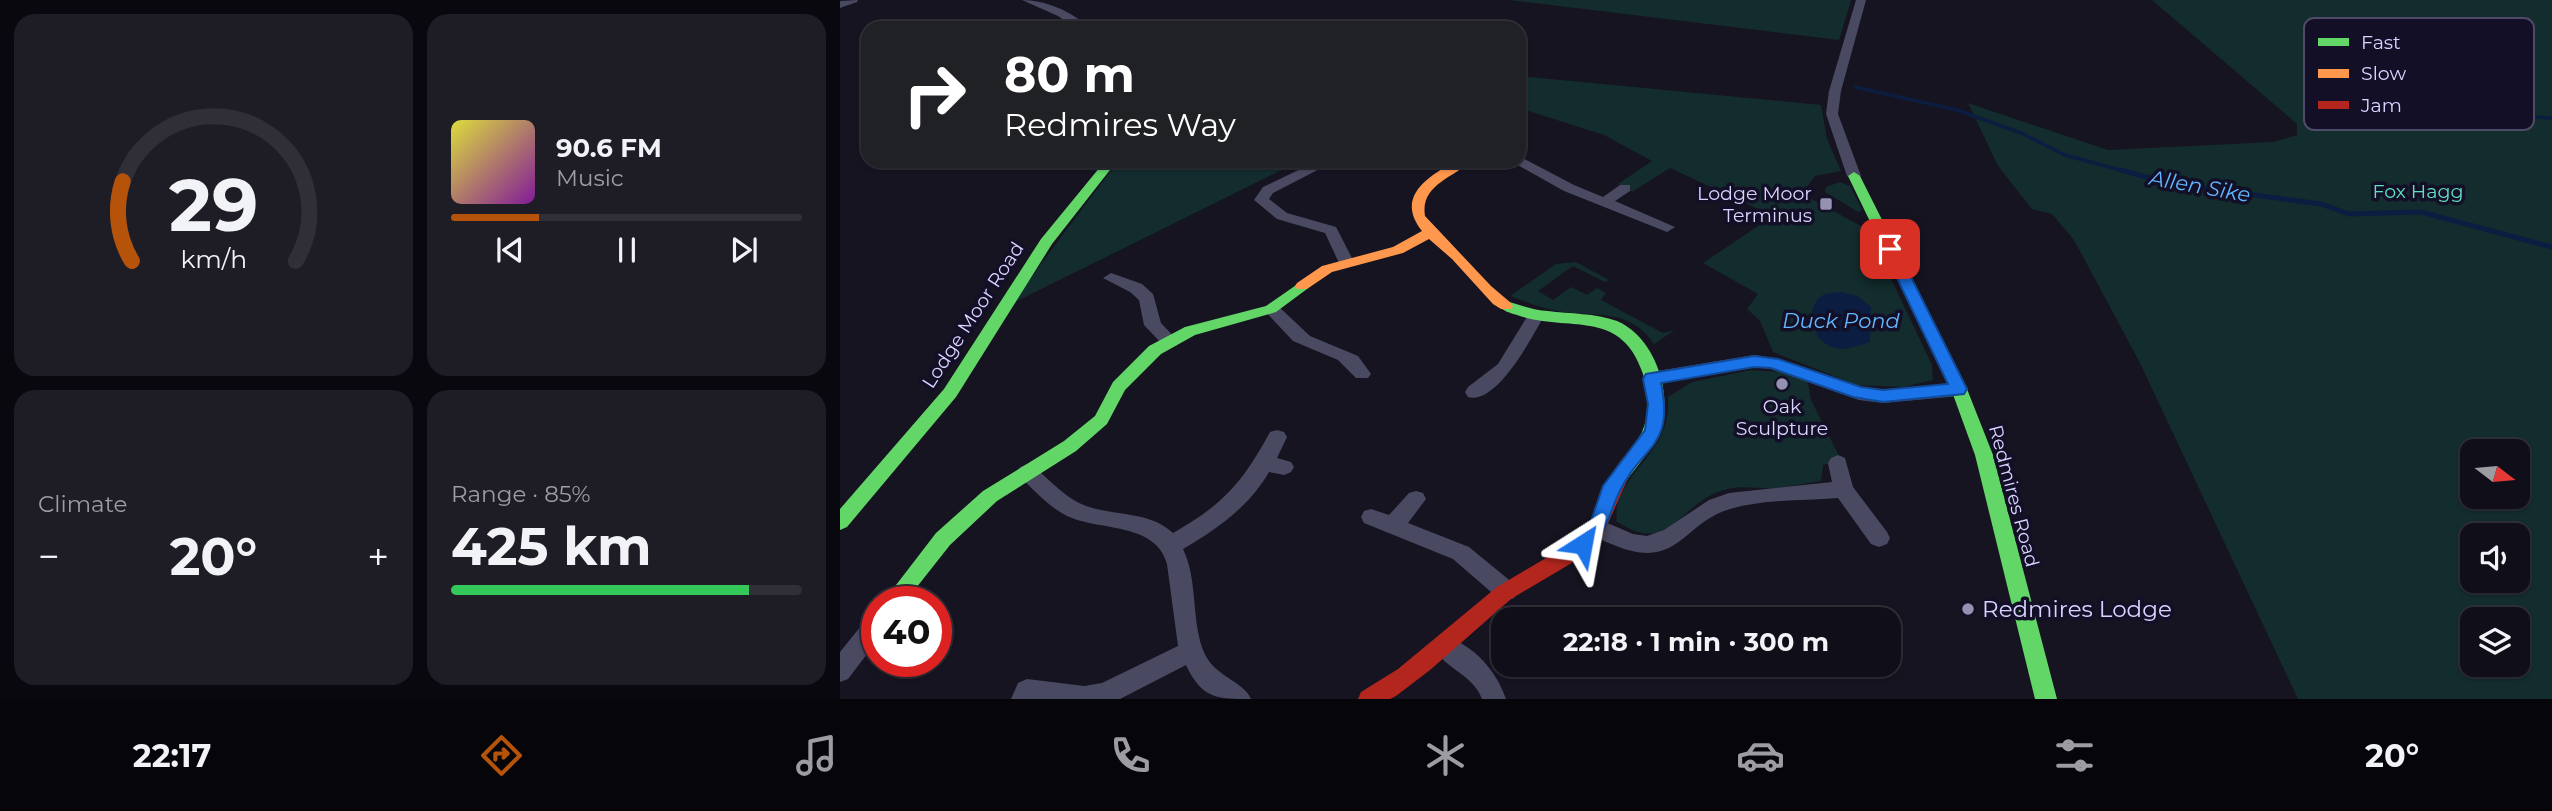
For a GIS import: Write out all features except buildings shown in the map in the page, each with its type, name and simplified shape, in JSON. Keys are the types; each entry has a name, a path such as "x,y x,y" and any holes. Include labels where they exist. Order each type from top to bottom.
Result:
{"street":[{"path":"840,5 853,0"},
{"path":"1027,0 1072,21"},
{"name":"Redmires Road","path":"1861,0 1835,90 1832,114 1854,176 1959,389 1984,455 2046,699"},
{"path":"1526,164 1556,182 1667,227"},
{"name":"Lodge Moor Road","path":"840,522 950,393 1046,242 1105,168"},
{"path":"1314,168 1268,190 1261,200 1282,216 1326,227 1346,262"},
{"path":"1368,699 1389,690 1425,667 1506,591 1564,561 1598,528 1610,492 1648,443 1654,430 1657,404 1652,379 1642,348 1632,336 1597,319 1536,316 1518,312 1491,298 1461,260 1420,223 1416,211 1418,197 1439,176 1453,168"},
{"path":"1605,202 1625,188"},
{"path":"905,586 926,559 990,496 1086,435 1101,420 1119,386 1133,369 1170,342 1207,326 1270,309 1284,302 1313,276 1346,262 1398,250 1431,232"},
{"path":"1111,278 1136,288 1147,298 1153,325 1170,342"},
{"path":"1270,309 1295,334 1350,359 1358,365 1362,374"},
{"path":"1474,392 1504,368 1536,316"},
{"path":"1652,379 1754,361 1773,363 1859,393 1883,396 1959,389"},
{"path":"1171,545 1224,513 1275,465 1277,437"},
{"path":"1838,463 1843,489 1879,538"},
{"path":"1027,472 1071,509 1091,517 1146,528 1159,533 1171,545 1178,562 1189,652 1206,678 1239,699"},
{"path":"1598,528 1634,543 1654,544 1674,537 1704,512 1728,501 1843,489"},
{"path":"1393,525 1416,499"},
{"path":"1371,516 1461,554 1506,591"},
{"path":"840,671 861,644"},
{"path":"1446,647 1477,669 1492,690 1494,699"},
{"path":"1023,699 1027,691 1084,698 1104,694 1189,652"}],"green space":[{"path":"1509,0 1851,0 1839,40"},
{"name":"Fox Hagg","path":"2152,0 2552,0 2552,699 2298,699 2140,363 2074,240 2052,214 2032,209 1998,166 1968,103 2108,150 2273,142 2297,135 2297,124"},
{"path":"1526,77 1821,105 1827,139 1841,171 1815,176 1807,187 1810,198 1868,230 1932,365 1933,380 1904,387 1857,385 1773,352 1760,321 1747,309 1758,294 1703,263 1773,216 1670,168 1632,192 1618,184 1652,161 1604,135 1526,110"},
{"path":"1113,168 1286,168 1011,304"},
{"path":"1840,182 1850,186 1862,210 1858,212 1825,192 1826,187"},
{"path":"1576,262 1609,280 1605,282 1573,266 1538,291 1553,300 1571,287 1587,295 1597,288 1606,293 1601,300 1663,333 1675,330 1654,344 1644,332 1621,318 1553,310 1510,296 1556,264"},
{"path":"1751,370 1780,372 1807,378 1811,400 1841,460 1823,465 1821,481 1778,488 1733,488 1711,495 1675,523 1651,534 1635,531 1616,521 1618,501 1626,485 1651,452 1664,428 1668,397 1692,382"}],"water":[{"name":"Duck Pond","path":"1840,292 1857,296 1871,307 1870,342 1842,349 1831,347 1816,334 1812,320 1814,305 1823,295"}],"waterway":[{"name":"Allen Sike","path":"1855,87 1957,110 2021,133 2065,155 2127,172"},
{"path":"2534,117 2552,118"},
{"name":"Allen Sike","path":"2121,170 2171,184 2321,204 2349,214 2421,212 2552,247"}],"traffic: fast":[{"path":"840,522 950,393 1046,242 1105,168"},
{"path":"1854,176 1959,389 1984,455 2046,699"},
{"path":"906,586 943,539 990,496 1070,446 1101,420 1119,386 1155,350 1190,331 1271,309 1302,286"},
{"path":"1506,306 1550,317 1592,320 1611,325 1628,334 1642,351 1656,393 1655,419 1646,441 1620,476"}],"traffic: slow":[{"path":"1453,168 1435,180 1420,196 1418,216 1425,227 1506,306"},
{"path":"1302,286 1327,269 1398,250 1431,232"}],"traffic: jam":[{"path":"1369,699 1423,663 1504,593 1580,548 1595,532 1620,476"}],"place":[{"name":"Lodge Moor Terminus","path":"1826,204"},
{"name":"Oak Sculpture","path":"1782,384"},
{"name":"Redmires Lodge","path":"1968,609"}],"route":[{"path":"1583,544 1598,528 1610,492 1618,478 1648,443 1654,430 1657,404 1652,379 1754,361 1773,363 1859,393 1883,396 1959,389 1890,249"}]}
